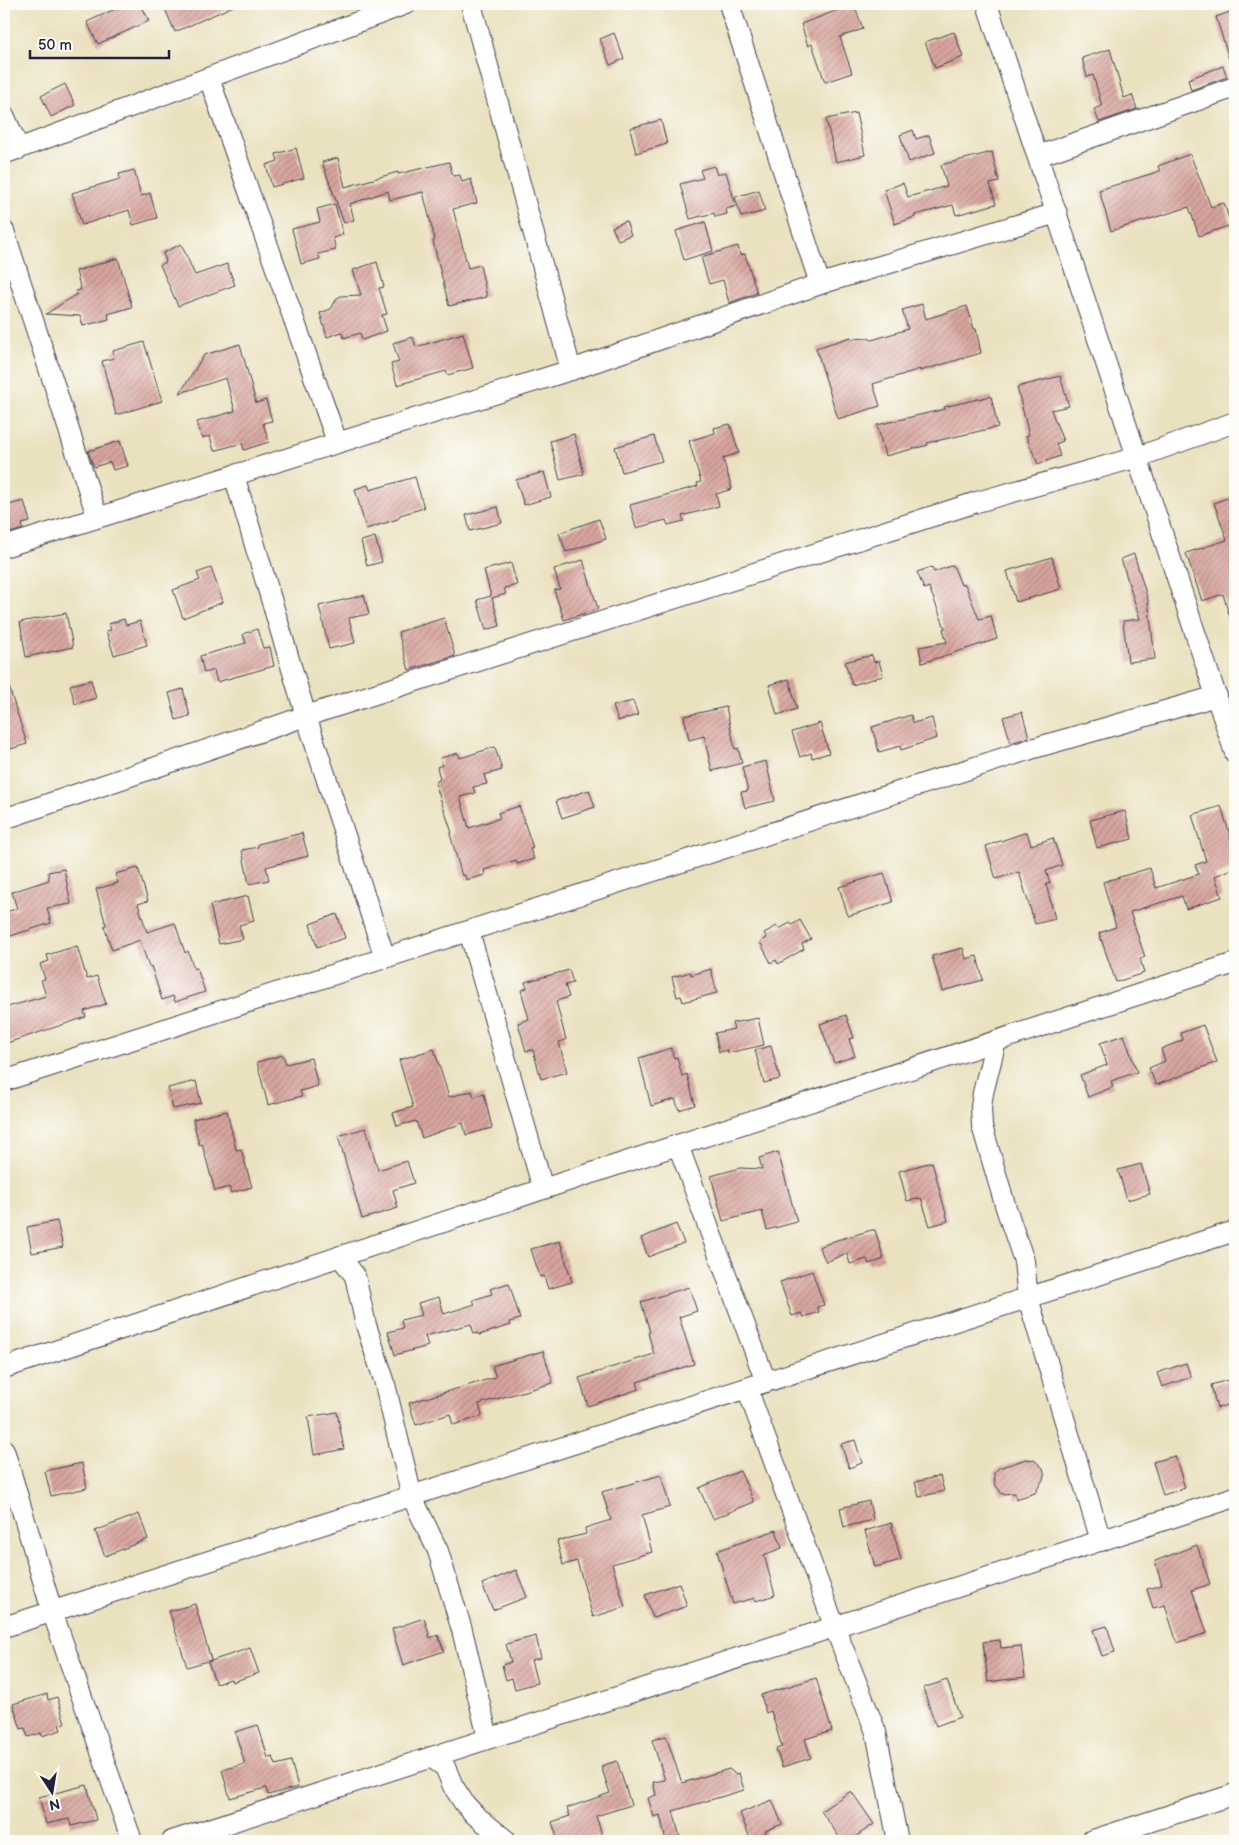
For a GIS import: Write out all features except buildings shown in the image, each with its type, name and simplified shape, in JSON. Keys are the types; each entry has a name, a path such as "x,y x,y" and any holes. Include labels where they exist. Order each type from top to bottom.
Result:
{"street":[{"path":"4,115 11,152 406,4"},
{"path":"471,4 571,370"},
{"path":"729,4 820,284"},
{"path":"987,4 1234,746"},
{"path":"209,78 337,442"},
{"path":"1038,156 1235,86"},
{"path":"4,546 571,370 820,284 1057,213"},
{"path":"4,230 98,516"},
{"path":"4,819 306,716 977,502 1138,457 1235,422"},
{"path":"234,475 306,716 385,958"},
{"path":"4,1081 1031,749 1217,696"},
{"path":"469,931 543,1188"},
{"path":"4,1368 543,1188 1235,963"},
{"path":"996,1041 983,1093 981,1107 982,1126 1024,1261 1028,1298 1100,1541"},
{"path":"678,1145 835,1628 876,1732 898,1841"},
{"path":"4,1627 1235,1231"},
{"path":"340,1256 355,1276 366,1325 384,1380 412,1497 438,1552 457,1612 488,1738"},
{"path":"4,1450 52,1611 132,1841"},
{"path":"172,1841 1235,1497"},
{"path":"431,1757 445,1767 453,1786 464,1803 475,1815 507,1841"},
{"path":"1090,1841 1235,1794"}]}
